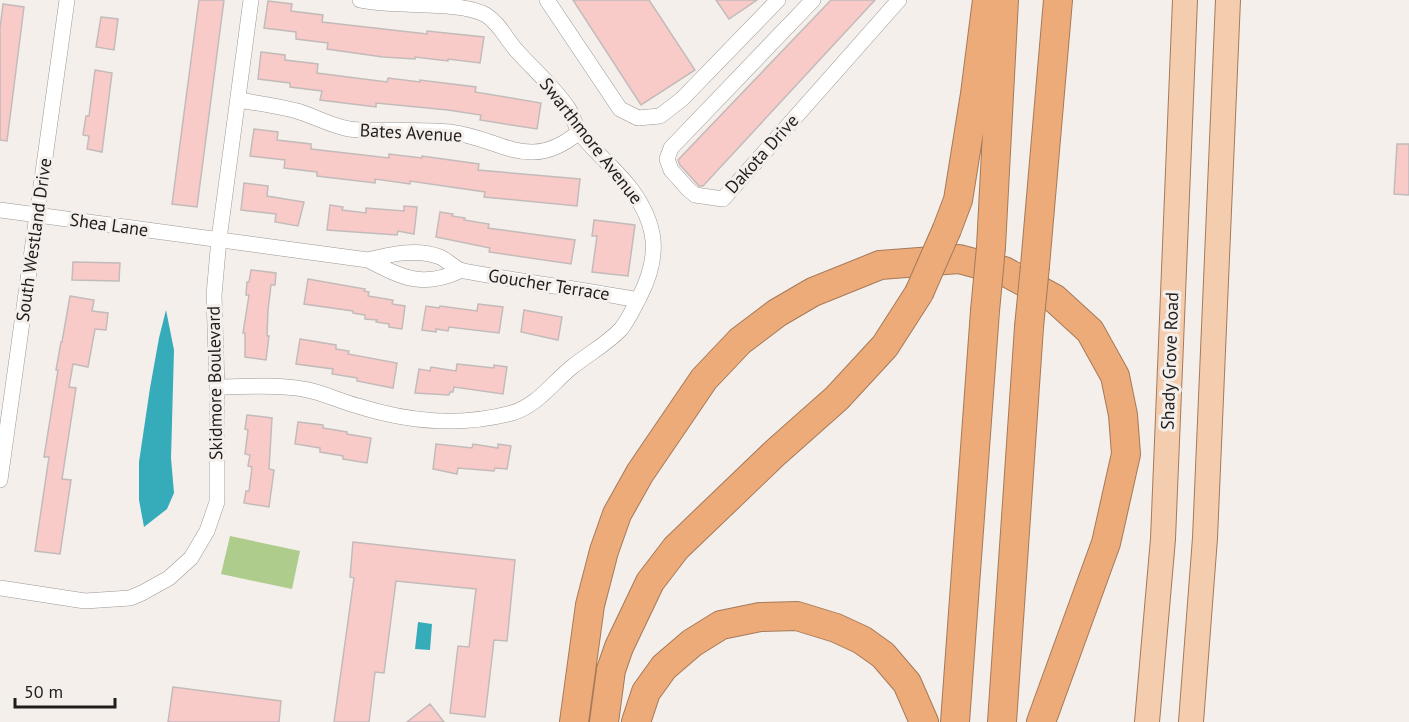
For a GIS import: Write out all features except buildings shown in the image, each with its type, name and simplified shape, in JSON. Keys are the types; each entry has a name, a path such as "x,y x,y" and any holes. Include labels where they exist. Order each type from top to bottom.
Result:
{"highway":[{"path":"604,722 611,670 619,646 650,582 676,548 775,453 837,398 885,346 919,293 958,200 987,0"},
{"path":"955,722 991,247 1004,0"},
{"path":"1002,722 1029,327 1058,0"},
{"path":"574,722 590,605 607,542 618,514 640,473 704,379 740,340 777,313 813,292 880,265 959,259 1004,271 1055,299 1090,331 1115,376 1124,415 1126,454 1106,543 1041,722"},
{"path":"636,722 646,692 658,675 692,643 721,625 760,617 797,616 836,628 862,640 883,655 907,682 924,722"}],"main road":[{"name":"Shady Grove Road","path":"1147,722 1163,538 1185,0"},
{"path":"1191,722 1205,538 1228,0"}],"street":[{"name":"South Westland Drive","path":"0,480 3,439 38,215 67,0"},
{"name":"Skidmore Boulevard","path":"0,588 85,600 130,598 169,578 191,558 207,531 217,502 218,387 214,295 219,239 251,0"},
{"name":"Swarthmore Avenue","path":"218,387 295,387 394,416 424,422 468,421 510,413 521,410 541,397 571,368 621,329 651,272 654,247 649,221 642,206 624,180 579,132 569,110 559,96 515,49 495,22 485,14 464,6 378,4 360,0"},
{"path":"547,0 620,109 638,118 660,116 682,99 778,0"},
{"name":"Dakota Drive","path":"813,0 671,148 668,159 671,170 695,195 723,199 899,0"},
{"name":"Bates Avenue","path":"238,100 298,112 349,129 452,132 523,152 550,149 570,140 579,132"},
{"name":"Shea Lane","path":"0,210 219,239"},
{"name":"Goucher Terrace","path":"219,239 368,260 396,274 421,280 442,279 460,271"},
{"name":"Goucher Terrace","path":"368,260 397,253 426,254 441,257 460,271 638,300"}],"green space":[{"path":"230,536 300,551 292,589 221,574"}],"water":[{"path":"166,310 174,350 171,458 174,493 167,509 144,527 139,500 139,462 150,388"},
{"path":"418,622 432,624 430,650 415,649"}]}
